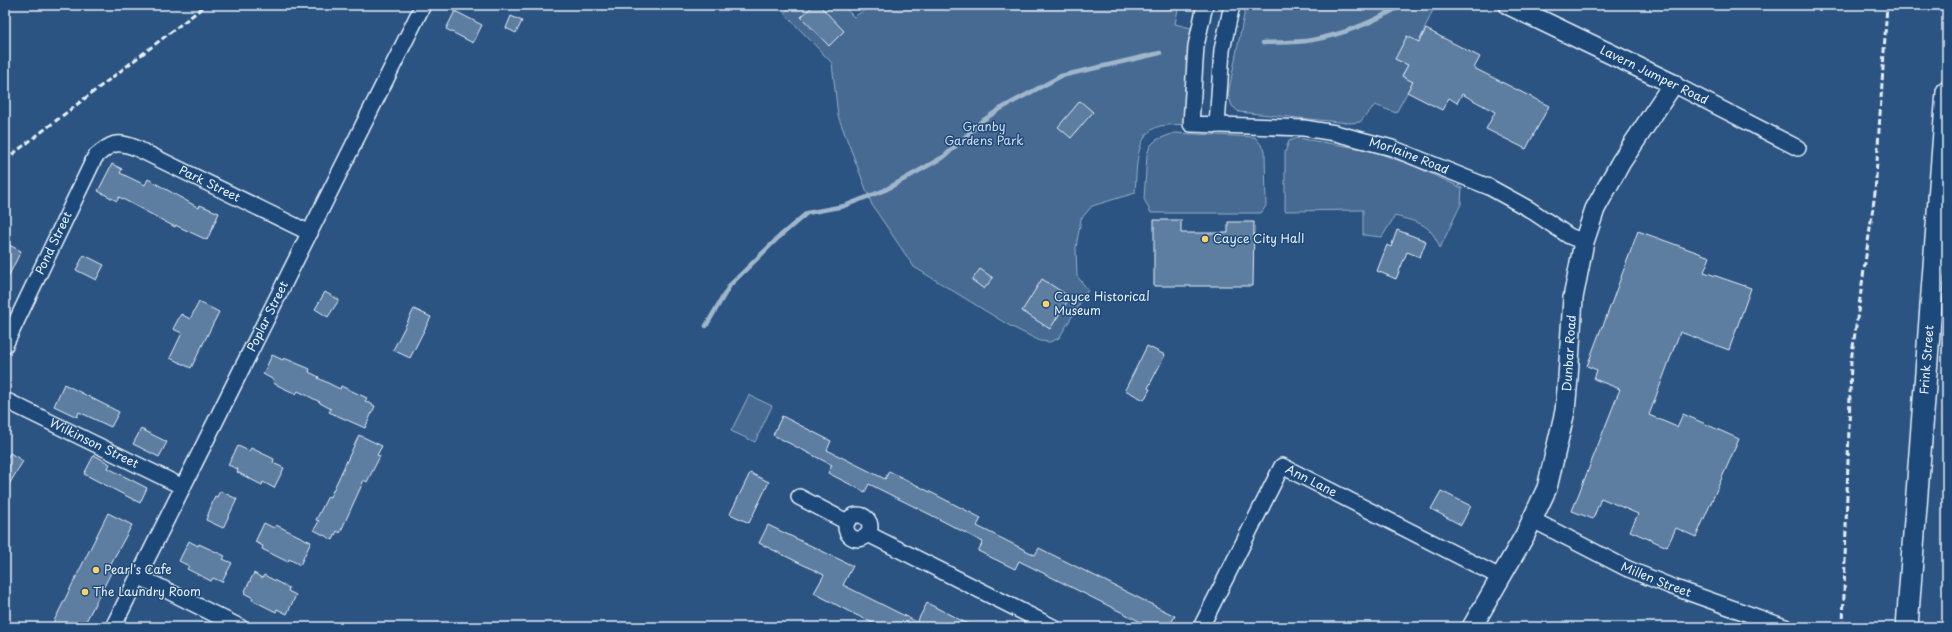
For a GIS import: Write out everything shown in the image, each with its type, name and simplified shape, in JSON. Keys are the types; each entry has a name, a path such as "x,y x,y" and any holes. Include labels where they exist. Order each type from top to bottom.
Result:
{"main road":[{"name":"Frink Street","path":"1907,627 1941,234 1947,92"}],"street":[{"name":"Poplar Street","path":"113,627 423,5"},
{"name":"Morlaine Road","path":"1205,5 1196,46 1191,124 1304,128 1335,133 1392,148 1489,187 1529,209 1569,236 1584,242"},
{"path":"1217,125 1222,50 1232,5"},
{"name":"Lavern Jumper Road","path":"1509,5 1673,84 1798,148"},
{"name":"Dunbar Road","path":"1472,627 1533,520 1547,488 1565,411 1573,298 1584,242 1595,209 1606,187 1673,84"},
{"name":"Park Street","path":"108,146 123,142 130,145 310,233"},
{"name":"Pond Street","path":"5,345 95,157 108,146"},
{"name":"Wilkinson Street","path":"5,400 183,487"},
{"name":"Ann Lane","path":"1201,627 1282,466 1500,577"},
{"path":"799,497 847,522 853,516 864,517 870,526 868,534 1053,627"},
{"name":"Millen Street","path":"1533,520 1626,568 1670,586 1785,627"},
{"path":"138,576 240,627"}],"green space":[{"name":"Granby Gardens Park","path":"792,5 842,5 854,17 877,5 1179,5 1175,24 1199,30 1191,124 1160,126 1145,136 1138,154 1135,193 1092,206 1081,219 1076,247 1077,276 1088,290 1059,338 1050,342 1040,341 1010,326 914,267 872,205 838,116 832,63 784,13"},
{"path":"1246,5 1435,5 1419,42 1396,59 1408,65 1402,76 1413,82 1396,113 1375,105 1360,122 1349,123 1239,112 1232,106 1228,94"},
{"path":"1174,133 1255,137 1265,150 1266,206 1261,213 1151,213 1144,199 1147,155 1150,146 1156,140"},
{"path":"1297,138 1370,150 1414,166 1462,188 1461,204 1440,248 1432,233 1423,225 1395,216 1382,237 1363,235 1363,210 1285,211 1285,152 1289,141"},
{"path":"749,395 772,406 755,442 731,431"}],"building":[{"path":"814,5 819,5 844,31 829,46 801,17"},
{"path":"455,11 482,25 473,43 446,29"},
{"path":"511,16 522,21 516,33 506,28"},
{"path":"1426,29 1480,57 1474,68 1549,106 1526,149 1486,129 1495,112 1462,94 1457,103 1449,98 1442,110 1407,92 1413,82 1402,76 1408,65 1395,59 1407,36 1419,42"},
{"path":"1080,101 1093,112 1071,138 1058,127"},
{"path":"112,164 122,169 120,173 145,185 148,179 199,208 200,205 219,213 207,240 175,225 175,227 119,197 117,201 98,191"},
{"path":"1154,220 1181,220 1181,233 1228,233 1228,222 1254,222 1253,286 1154,286"},
{"path":"1397,230 1426,241 1420,257 1407,252 1396,279 1377,271 1387,245 1391,247"},
{"path":"1638,231 1710,257 1704,272 1751,288 1729,350 1680,332 1649,415 1677,427 1683,414 1739,439 1696,537 1676,528 1667,547 1630,531 1638,514 1601,498 1593,519 1572,511 1620,389 1594,379 1597,370 1587,366"},
{"path":"5,243 21,251 5,283"},
{"path":"84,255 104,265 96,280 76,270"},
{"path":"980,269 993,278 984,289 972,280"},
{"name":"Cayce Historical Museum","path":"1042,279 1070,297 1050,329 1022,311"},
{"path":"325,292 339,300 328,317 315,309"},
{"path":"199,302 219,312 191,368 170,358 182,333 173,329 181,314 190,319"},
{"path":"414,309 431,317 410,358 393,350"},
{"path":"1147,346 1165,355 1148,388 1150,389 1144,400 1125,390"},
{"path":"272,355 283,360 284,358 310,369 309,372 319,377 318,378 340,389 341,386 367,398 365,401 375,406 365,428 329,412 331,409 298,391 296,394 273,383 274,380 263,374"},
{"path":"64,384 119,412 111,427 79,412 77,417 54,406"},
{"path":"782,416 831,441 827,450 885,479 889,471 981,518 977,526 1035,555 1039,548 1175,616 1169,627 1151,627 1019,561 1015,569 978,551 983,542 869,484 865,492 828,473 832,465 773,435"},
{"path":"141,429 167,442 159,457 133,444"},
{"path":"359,435 382,446 377,455 380,456 367,482 364,480 340,533 337,531 333,540 314,530 319,521 316,520 328,496 330,497"},
{"path":"238,446 249,451 251,448 274,459 273,463 284,468 274,488 263,482 262,485 256,482 237,472 238,469 228,465"},
{"path":"10,453 23,461 5,491 5,461"},
{"path":"94,455 110,464 108,468 147,488 140,503 84,474"},
{"path":"750,473 769,482 749,523 730,514"},
{"path":"220,491 237,499 223,528 206,520 215,496 217,497"},
{"path":"1441,491 1471,506 1461,525 1431,509"},
{"path":"108,513 132,525 109,567 113,569 83,627 51,627"},
{"path":"264,523 274,528 276,525 311,542 300,565 289,559 288,562 262,549 263,546 255,542"},
{"path":"768,525 853,566 843,585 917,622 927,603 974,627 881,627 848,611 814,593 824,575 759,543"},
{"path":"189,541 225,556 223,559 232,563 222,582 213,578 211,581 187,569 189,566 179,561"},
{"path":"254,573 262,578 264,575 289,588 288,591 296,595 287,614 277,609 276,612 252,600 253,598 244,593"}],"waterway":[{"path":"1263,43 1306,41 1348,31 1381,17 1402,5"},
{"path":"1939,5 1947,8"},
{"path":"706,326 730,285 780,236 807,213 844,206 885,190 945,156 982,121 1000,109 1061,76 1160,53"}],"railway":[{"path":"5,160 206,5"},
{"path":"1843,627 1851,361 1875,193 1887,5"}],"place":[{"name":"Cayce City Hall","path":"1205,239"},
{"name":"Cayce Historical Museum","path":"1046,304"},
{"name":"Pearl's Cafe","path":"96,570"},
{"name":"The Laundry Room","path":"85,592"}]}
